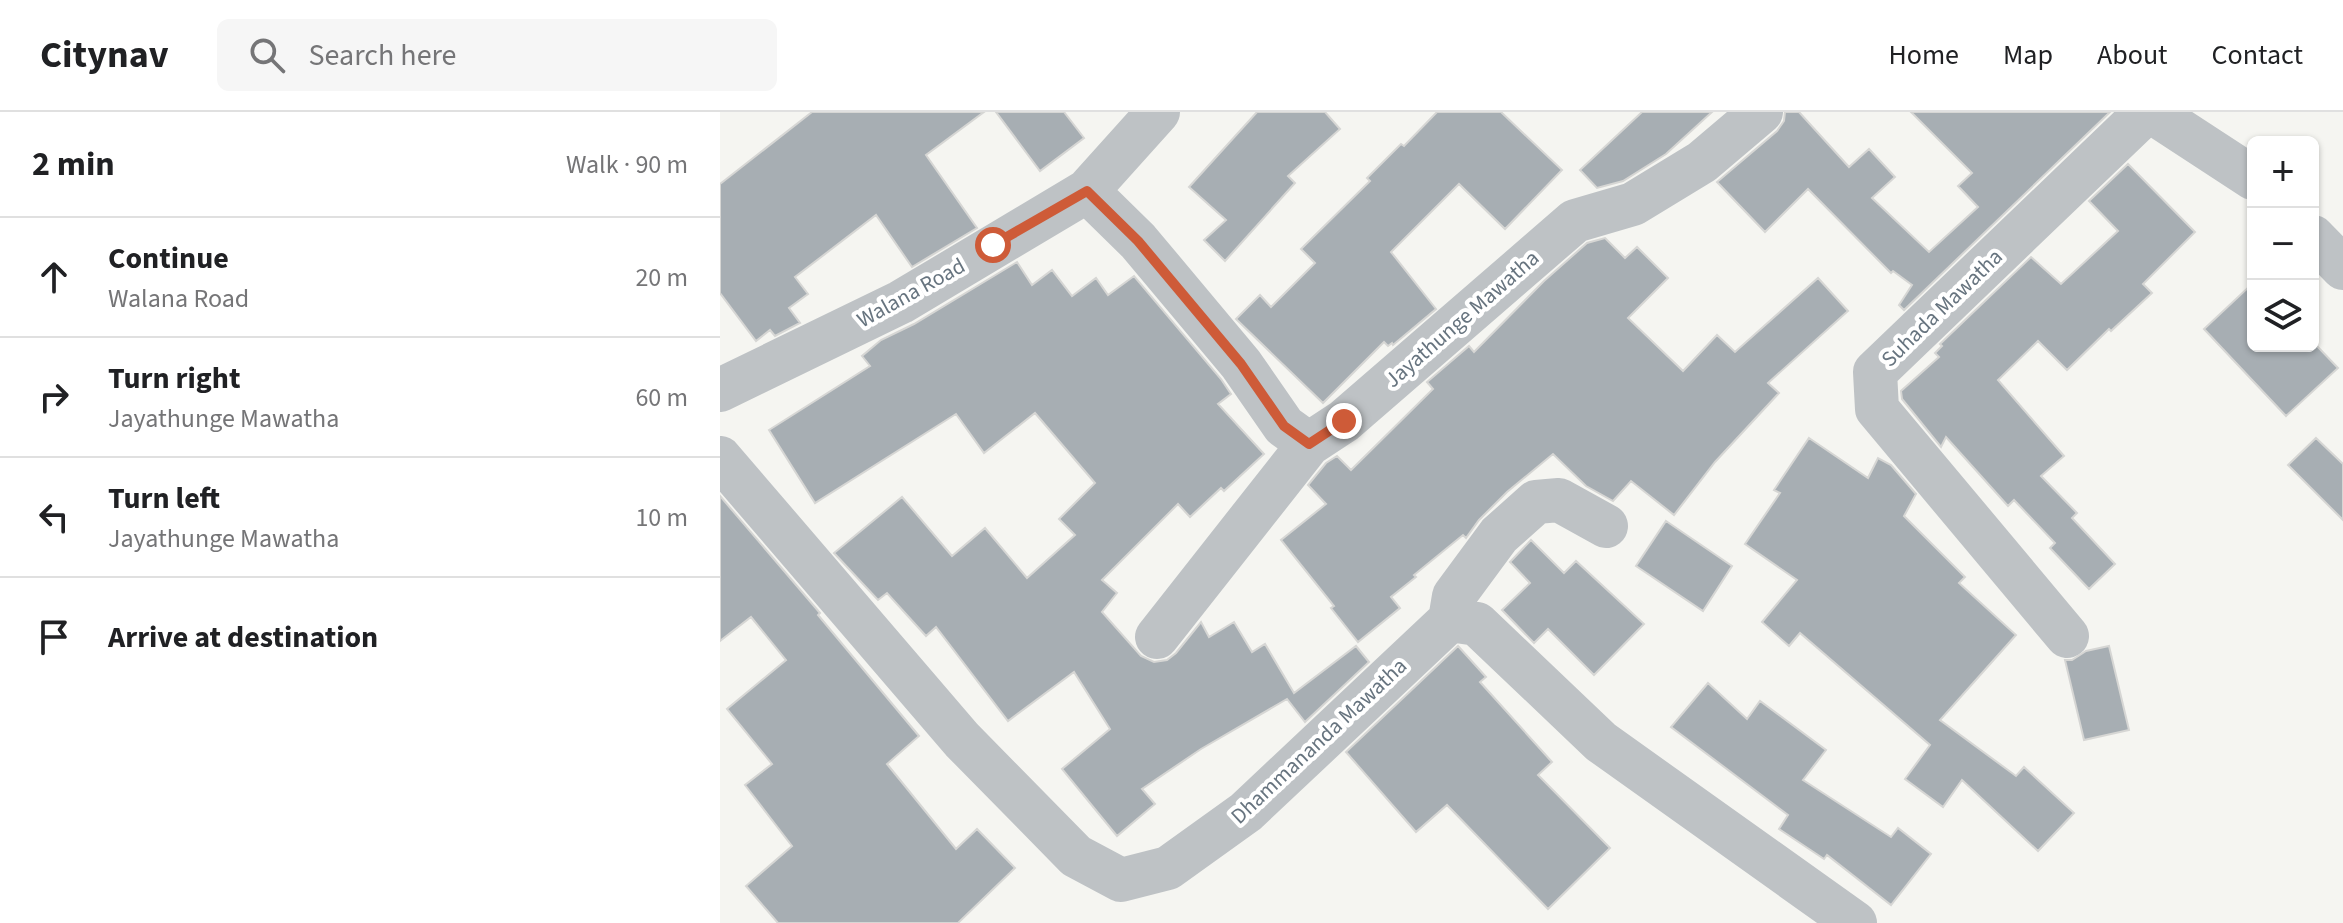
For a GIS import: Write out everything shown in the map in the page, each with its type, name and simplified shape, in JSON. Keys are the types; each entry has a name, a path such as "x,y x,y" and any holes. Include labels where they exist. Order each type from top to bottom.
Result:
{"street":[{"name":"Walana Road","path":"720,390 901,302 1087,191 1158,112"},
{"name":"Jayathunge Mawatha","path":"1157,637 1309,444 1344,421 1575,221 1633,204 1702,162 1761,112"},
{"name":"Suhada Mawatha","path":"2067,636 1877,409 1875,372 2146,112"},
{"path":"2152,112 2247,174"},
{"path":"1087,191 1138,241 1241,364 1284,426 1309,444"},
{"path":"2319,243 2343,268"},
{"name":"Dhammananda Mawatha","path":"720,458 962,740 1076,856 1121,880 1168,868 1246,812 1450,620"},
{"path":"1606,526 1559,500 1536,502 1499,535 1454,596 1450,620 1477,624 1601,742 1855,923"}],"building":[{"path":"812,112 984,112 926,155 977,228 912,267 876,215 795,277 808,294 789,308 800,323 775,336 770,330 756,341 720,293 720,184"},
{"path":"996,112 1064,112 1084,138 1040,171"},
{"path":"1257,112 1325,112 1340,129 1288,176 1295,183 1225,261 1204,240 1226,220 1189,187"},
{"path":"1437,112 1501,112 1562,170 1505,229 1459,184 1391,252 1436,309 1393,345 1388,346 1384,342 1323,403 1236,319 1260,295 1271,307 1315,263 1301,249 1370,181 1367,178"},
{"path":"1642,112 1712,112 1666,154 1623,181 1597,188 1580,170"},
{"path":"1785,112 1799,112 1849,167 1869,149 1895,177 1872,198 1929,252 1978,207 1958,186 1972,173 1911,112 2110,112 1904,310 1899,305 1912,285 1893,271 1891,273 1808,189 1765,232 1717,182 1777,131 1784,121"},
{"path":"2128,164 2195,232 2143,284 2152,293 2067,370 2038,341 1998,380 2064,456 2041,476 2077,513 2072,518 2115,564 2089,589 2050,548 2055,543 2014,500 2008,506 1946,437 1941,447 1902,399 1901,391 1939,357 1935,353 1942,346 1940,344 2031,257 2061,284 2118,231 2089,201"},
{"path":"1605,238 1625,258 1637,247 1668,278 1628,318 1683,371 1717,335 1735,352 1818,278 1848,311 1768,383 1779,393 1715,462 1674,515 1631,481 1613,501 1586,486 1553,454 1507,492 1466,538 1463,535 1391,597 1400,608 1358,642 1331,608 1334,606 1281,540 1326,504 1308,485 1326,463 1337,456 1351,470 1433,389 1427,382 1469,346 1474,352 1544,281 1587,243"},
{"path":"1017,262 1032,285 1052,270 1072,296 1096,278 1108,295 1134,276 1221,379 1231,394 1218,404 1264,454 1190,517 1178,504 1102,580 1117,593 1102,612 1141,656 1154,662 1167,660 1176,653 1201,622 1209,637 1234,622 1252,652 1265,644 1294,693 1356,646 1369,662 1305,722 1287,699 1201,749 1142,789 1155,804 1117,836 1062,769 1110,729 1074,672 1008,721 936,627 926,636 887,593 878,600 834,553 902,497 952,556 985,528 1027,578 1075,535 1059,519 1095,483 1035,413 984,453 956,414 815,503 769,430 870,366 862,356 881,340 914,324"},
{"path":"2247,289 2247,352 2319,352 2319,348 2338,368 2286,416 2204,329"},
{"path":"1809,438 1868,478 1878,458 1891,465 1916,494 1904,516 1965,577 1959,583 2016,635 1940,720 2016,776 2024,767 2074,813 2038,851 1962,780 1943,807 1905,779 1930,745 1800,633 1789,646 1762,622 1797,580 1745,544 1780,493 1774,490"},
{"path":"2316,438 2343,464 2343,520 2288,465"},
{"path":"720,496 919,736 887,764 956,849 977,829 1015,868 958,923 778,923 746,886 792,846 745,785 772,764 727,709 786,660 751,617 720,641"},
{"path":"1666,521 1732,566 1703,611 1636,566"},
{"path":"1531,540 1564,573 1576,561 1644,624 1594,675 1548,629 1534,643 1502,610 1530,583 1510,562"},
{"path":"1458,646 1486,677 1480,682 1552,762 1538,775 1610,848 1548,909 1447,805 1416,832 1346,752"},
{"path":"2109,646 2129,730 2084,740 2065,660"},
{"path":"1708,683 1747,719 1760,701 1826,750 1803,780 1891,837 1898,828 1931,854 1891,905 1827,855 1824,859 1779,829 1788,815 1671,727"}],"route":[{"path":"993,245 1087,191 1138,241 1241,364 1284,426 1309,444 1344,421"}]}
